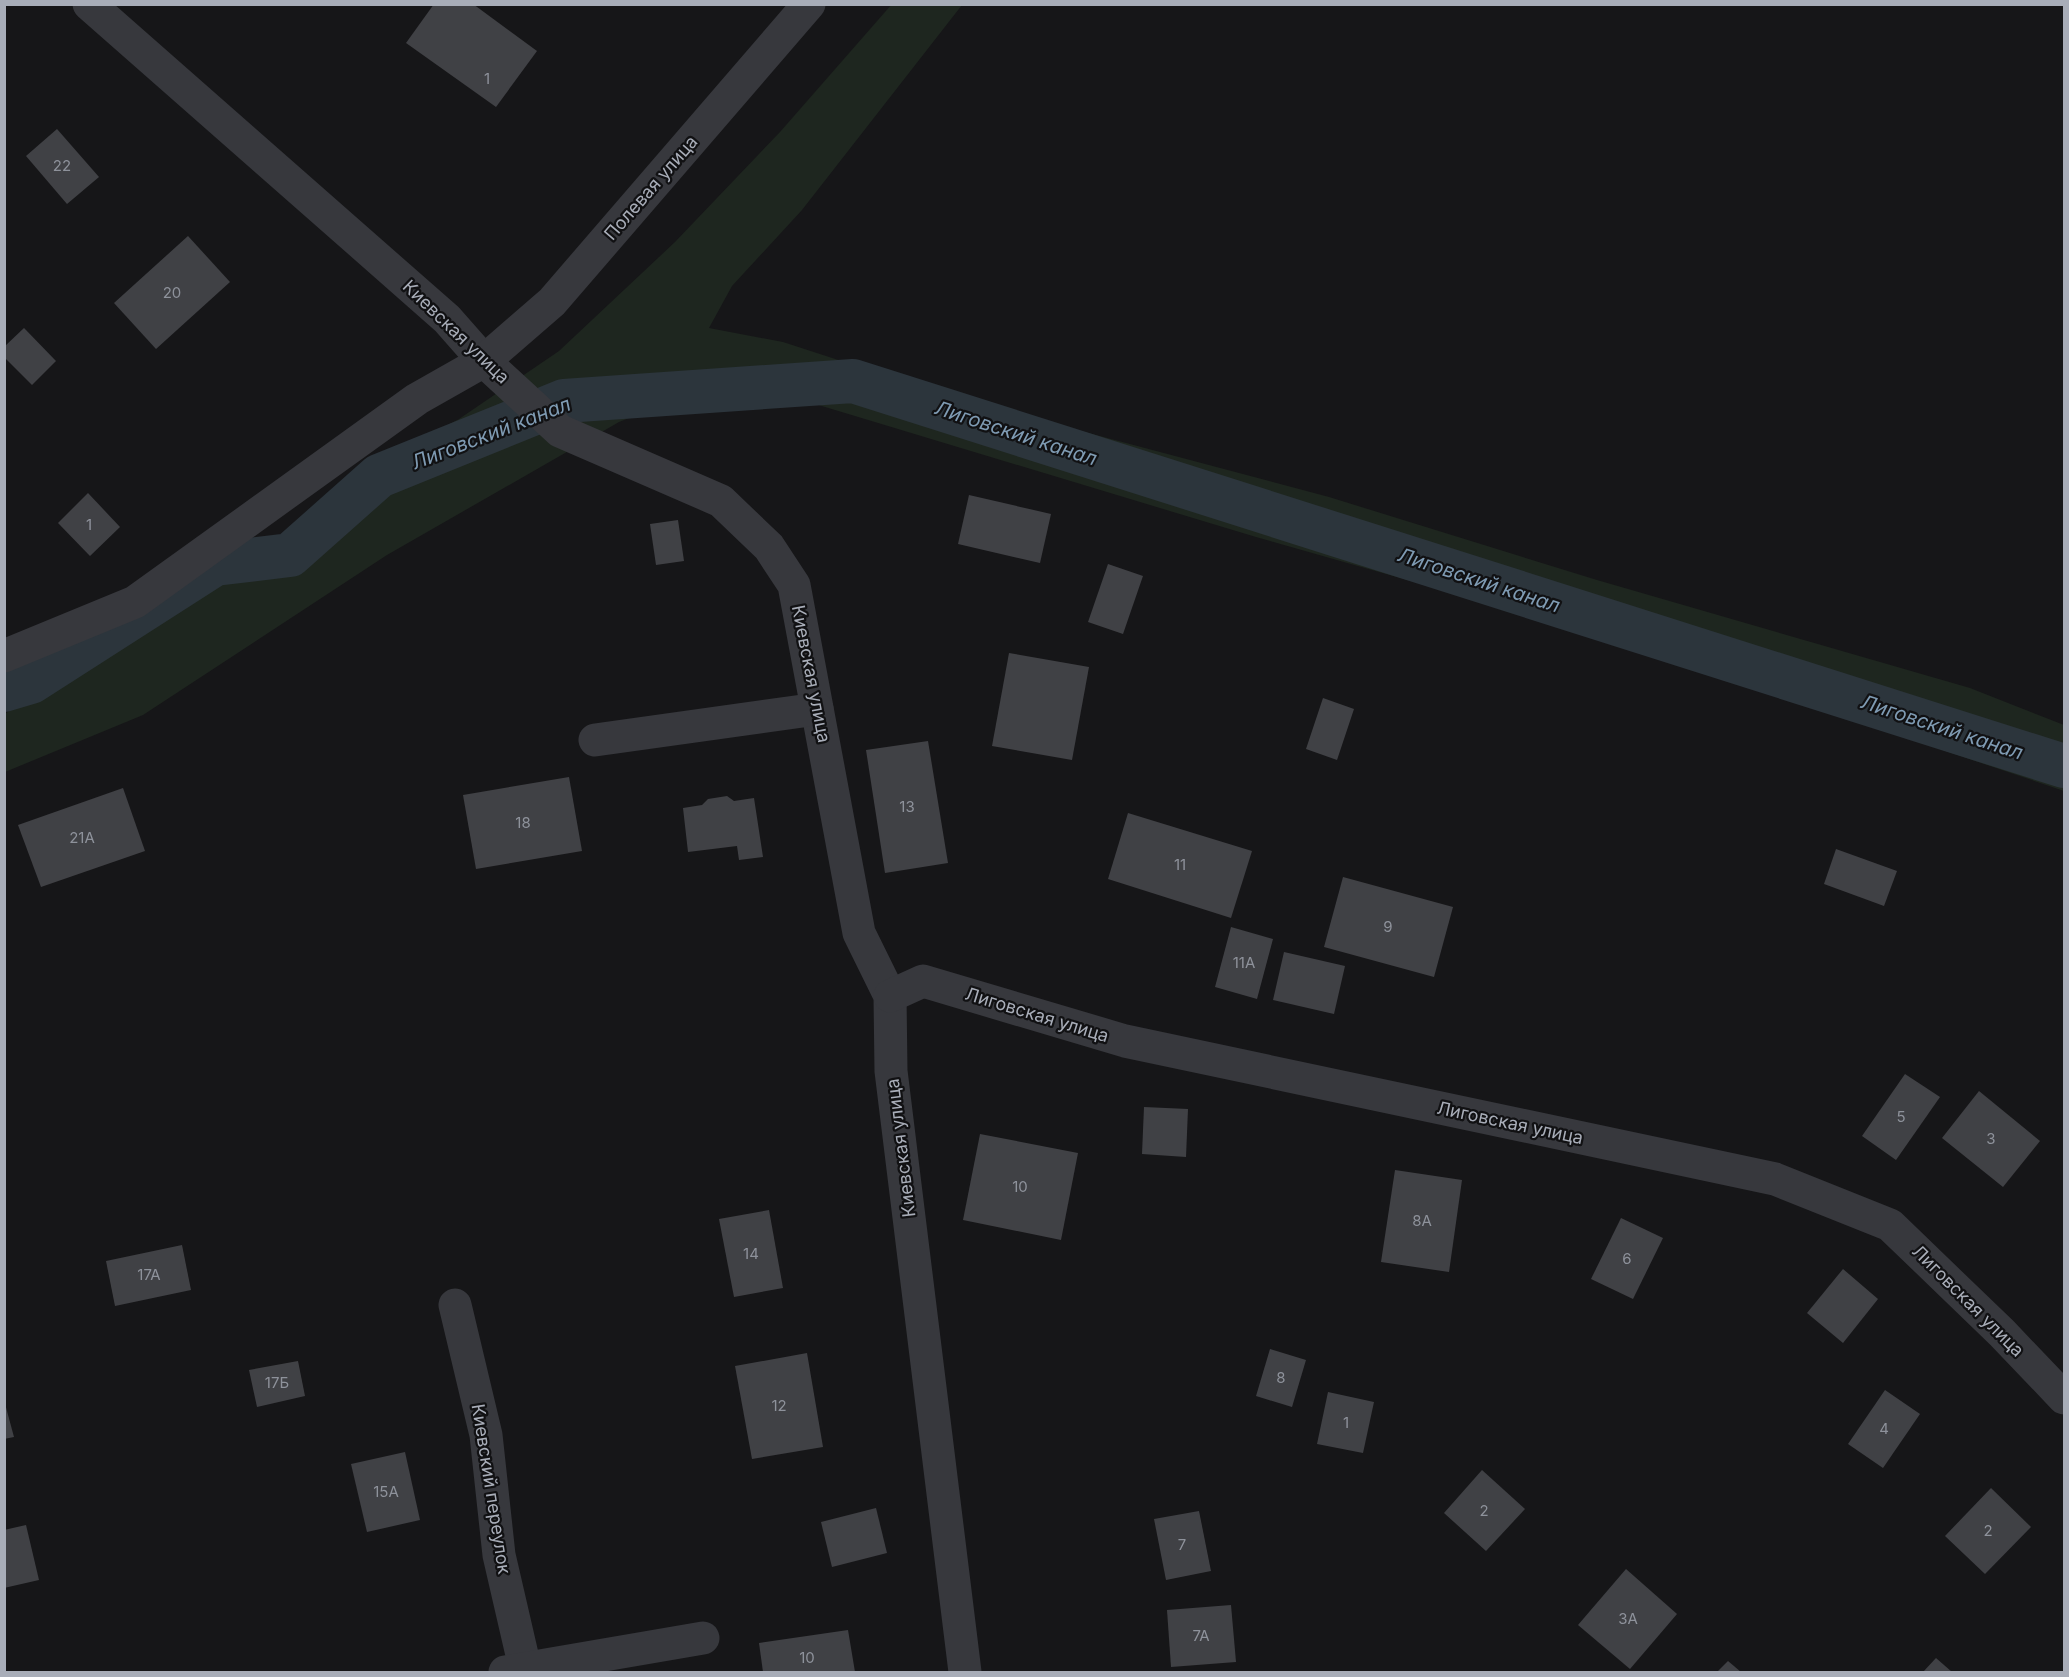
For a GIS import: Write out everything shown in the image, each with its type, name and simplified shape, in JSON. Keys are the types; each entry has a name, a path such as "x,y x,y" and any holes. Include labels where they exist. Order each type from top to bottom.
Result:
{"street":[{"name":"Киевская улица","path":"89,4 447,319 484,361 560,431 721,501 770,547 794,585 859,933 890,996 891,1071 965,1672"},
{"name":"Полевая улица","path":"4,656 135,603 417,399 484,361 552,302 809,4"},
{"path":"595,740 818,710"},
{"name":"Лиговская улица","path":"890,996 923,981 1125,1041 1775,1179 1890,1225 2002,1333 2064,1398"},
{"name":"Киевский переулок","path":"455,1305 486,1435 499,1555 519,1671"},
{"path":"519,1671 703,1638"}],"shaded area":[{"path":"892,4 962,5 802,210 732,286 709,328 783,342 949,396 1329,497 1597,580 1970,688 2064,725 2064,791 1608,637 1256,537 802,400 657,407 619,422 387,555 143,715 5,772 5,714 111,631 285,539 362,471 459,419 559,351 675,242 780,132"}],"building":[{"path":"434,4 473,4 537,51 496,107 406,43"},
{"path":"57,129 99,177 67,204 26,156"},
{"path":"188,236 230,282 156,349 114,303"},
{"path":"24,328 56,361 32,385 4,357 4,347"},
{"path":"88,493 120,527 90,556 58,523"},
{"path":"969,495 1051,514 1040,563 958,544"},
{"path":"678,520 684,561 656,565 650,524"},
{"path":"1108,564 1143,576 1123,634 1088,622"},
{"path":"1009,653 1089,667 1072,760 992,746"},
{"path":"1323,698 1354,709 1337,760 1306,749"},
{"path":"928,741 948,863 885,873 866,750"},
{"path":"569,777 582,851 476,869 463,795"},
{"path":"123,788 145,851 41,887 18,825"},
{"path":"727,796 734,801 754,798 763,857 739,860 737,846 688,852 683,808 702,805 708,799"},
{"path":"1128,813 1252,851 1231,918 1108,879"},
{"path":"1836,849 1897,871 1884,906 1824,884"},
{"path":"1343,877 1453,907 1434,977 1324,947"},
{"path":"1231,927 1273,939 1257,999 1215,987"},
{"path":"1284,952 1345,966 1334,1014 1273,1000"},
{"path":"1905,1074 1940,1097 1896,1160 1862,1136"},
{"path":"1979,1091 2040,1141 2003,1187 1942,1138"},
{"path":"1144,1107 1188,1109 1186,1157 1142,1154"},
{"path":"980,1134 1078,1153 1061,1240 963,1220"},
{"path":"1395,1170 1462,1180 1449,1272 1381,1262"},
{"path":"769,1210 783,1288 734,1297 719,1219"},
{"path":"1621,1218 1663,1238 1633,1299 1591,1279"},
{"path":"182,1245 191,1290 115,1306 106,1261"},
{"path":"1843,1269 1878,1299 1843,1343 1807,1313"},
{"path":"1270,1349 1306,1360 1292,1407 1256,1396"},
{"path":"807,1353 823,1447 752,1459 735,1366"},
{"path":"298,1361 305,1396 257,1407 249,1370"},
{"path":"1885,1390 1920,1414 1883,1468 1848,1444"},
{"path":"1328,1392 1374,1402 1363,1453 1317,1444"},
{"path":"4,1400 14,1437 4,1439"},
{"path":"405,1452 420,1520 367,1532 351,1464"},
{"path":"1482,1470 1525,1509 1486,1551 1444,1513"},
{"path":"1991,1488 2031,1527 1985,1574 1945,1536"},
{"path":"876,1508 887,1553 832,1567 821,1522"},
{"path":"1199,1511 1211,1571 1166,1580 1154,1519"},
{"path":"26,1525 39,1580 4,1588 4,1530"},
{"path":"1626,1569 1677,1614 1630,1669 1578,1625"},
{"path":"1231,1605 1236,1662 1171,1667 1167,1610"},
{"path":"848,1630 855,1672 763,1672 759,1643"},
{"path":"1936,1658 1952,1672 1923,1672"},
{"path":"1728,1661 1741,1672 1717,1672"}],"waterway":[{"name":"Лиговский канал","path":"4,690 31,682 215,564 290,555 379,476 564,401 853,381 2064,766"}]}
